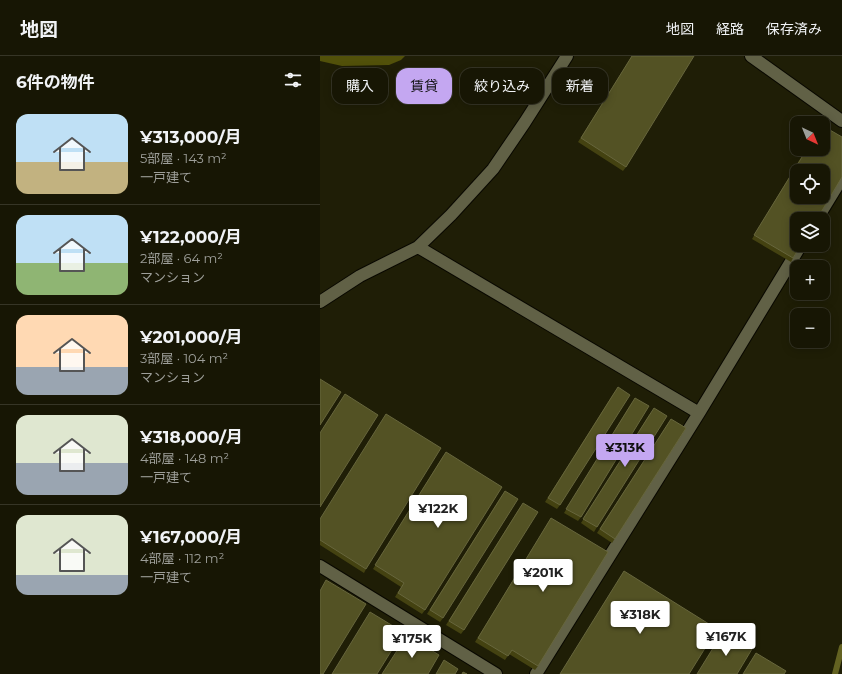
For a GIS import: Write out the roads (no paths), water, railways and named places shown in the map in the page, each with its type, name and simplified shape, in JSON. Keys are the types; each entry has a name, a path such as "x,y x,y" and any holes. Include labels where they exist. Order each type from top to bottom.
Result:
{"street":[{"path":"320,302 360,276 418,248 451,215 493,169 567,56"},
{"path":"751,56 842,121"},
{"path":"821,212 842,178"},
{"path":"418,248 699,413"},
{"path":"536,674 699,413 797,252"},
{"path":"320,566 496,674"}],"waterway":[{"path":"835,674 842,647"}]}
